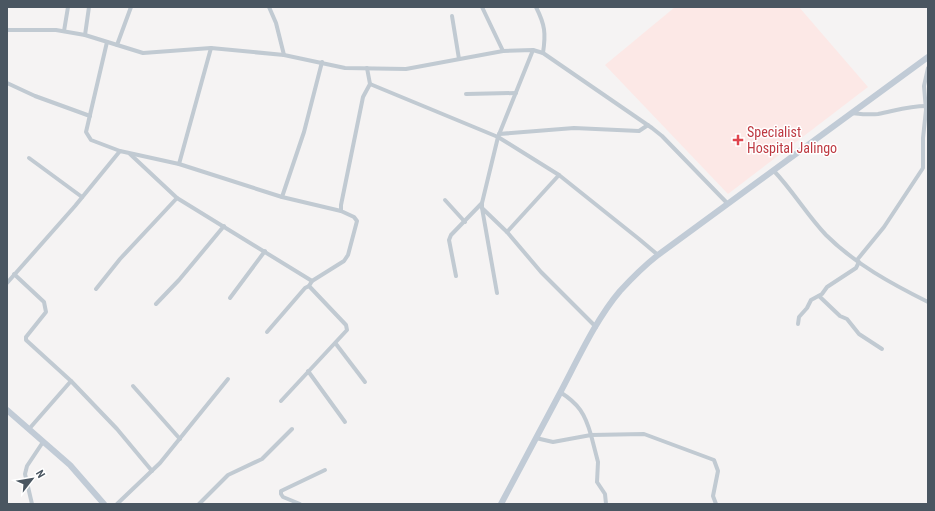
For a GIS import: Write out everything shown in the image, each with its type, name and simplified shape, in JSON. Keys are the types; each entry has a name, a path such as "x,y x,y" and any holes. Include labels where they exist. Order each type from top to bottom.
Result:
{"main road":[{"path":"501,504 596,327 620,292 643,267 928,56"},
{"path":"7,410 70,465 104,504"}],"street":[{"path":"64,31 68,7"},
{"path":"84,35 89,7"},
{"path":"117,45 131,7"},
{"path":"269,7 276,23 284,55"},
{"path":"482,7 503,51"},
{"path":"536,7 543,22 545,38 543,53"},
{"path":"452,16 459,59"},
{"path":"7,30 64,31 84,35 143,53 211,48 284,55 345,68 406,69 503,51 533,50 543,53 662,136 728,204"},
{"path":"108,42 86,132 93,142 130,154 179,164 282,197 341,211 354,217 357,221 348,255 344,261 312,281 310,286 305,288 267,332"},
{"path":"179,164 211,48"},
{"path":"497,293 482,206 499,136 533,50"},
{"path":"282,197 304,132 322,62"},
{"path":"341,211 363,97 370,84 367,68"},
{"path":"798,324 799,317 807,308 811,300 822,294 827,287 856,268 858,261 884,227 923,168 923,138 926,104 924,86 928,68"},
{"path":"7,83 35,96 90,116"},
{"path":"370,84 499,136 560,175 658,255"},
{"path":"466,94 516,93"},
{"path":"852,113 877,114 926,104"},
{"path":"499,136 574,128 639,131 648,125"},
{"path":"7,282 82,197 120,151"},
{"path":"130,154 177,198 312,281"},
{"path":"29,158 82,197"},
{"path":"774,170 826,235 858,261 892,283 928,302"},
{"path":"507,232 560,175"},
{"path":"96,289 120,259 177,198"},
{"path":"445,200 465,222"},
{"path":"456,276 449,240 451,235 482,206"},
{"path":"482,206 507,232 541,272 596,327"},
{"path":"156,304 179,280 224,226"},
{"path":"230,298 265,252"},
{"path":"14,274 44,302 46,308 46,312 26,337 26,340 71,381 117,429 152,470"},
{"path":"282,401 308,371 336,344 347,330 346,325 310,286"},
{"path":"819,296 840,316 847,319 859,334 882,349"},
{"path":"336,344 365,382"},
{"path":"308,371 345,422"},
{"path":"117,504 152,470 180,439 228,379"},
{"path":"29,429 71,381"},
{"path":"133,386 180,439"},
{"path":"560,392 572,399 582,412 591,436 598,462 596,482 605,494 606,504"},
{"path":"199,504 228,475 262,458 292,429"},
{"path":"536,438 553,442 591,436 644,434 714,460 718,471 713,496 716,504"},
{"path":"32,504 25,474 27,466 43,442"},
{"path":"300,504 283,497 281,491 325,470"}],"shaded area":[{"name":"Specialist Hospital Jalingo","path":"675,7 799,7 868,87 728,194 605,65"}],"place":[{"name":"Specialist Hospital Jalingo","path":"738,140"}]}
